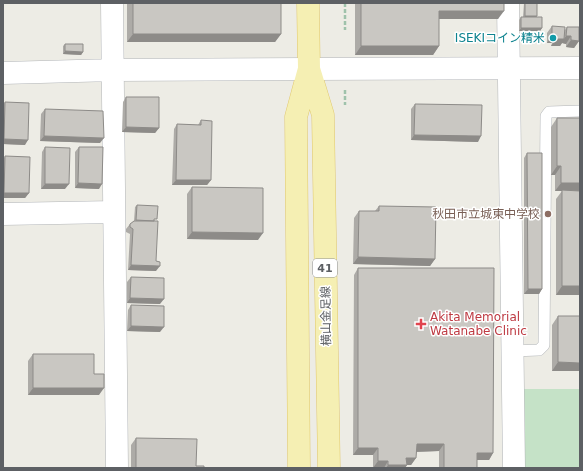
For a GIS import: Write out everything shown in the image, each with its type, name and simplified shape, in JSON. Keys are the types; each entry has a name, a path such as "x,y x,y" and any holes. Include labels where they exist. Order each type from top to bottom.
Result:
{"main road":[{"name":"横山金足線","path":"299,468 296,117 309,69 308,3"},
{"name":"横山金足線","path":"309,69 323,115 329,468"}],"street":[{"path":"112,3 114,70 117,468"},
{"path":"508,3 514,468"},
{"path":"3,73 114,70 580,68"},
{"path":"3,214 114,212"}],"lane":[{"path":"512,351 539,350 544,345 546,116 549,112 580,111"}],"path":[{"path":"345,3 345,30"}],"green space":[{"path":"519,389 580,389 580,468 520,468"}],"building":[{"path":"133,3 281,3 281,34 133,34"},
{"path":"361,3 504,3 504,11 439,11 439,46 361,46"},
{"path":"525,3 537,3 537,16 525,16"},
{"path":"521,17 542,17 542,28 521,28"},
{"path":"552,26 565,27 564,39 556,39 556,36 552,36"},
{"path":"567,27 579,27 579,41 571,40 571,36 566,36"},
{"path":"65,44 83,44 83,52 65,51"},
{"path":"126,97 159,97 159,128 126,127"},
{"path":"5,102 29,103 28,140 4,139"},
{"path":"415,104 482,105 481,136 414,135"},
{"path":"45,109 103,111 104,138 44,136"},
{"name":"秋田市立城東中学校","path":"557,118 580,118 580,183 561,183 561,166 557,166"},
{"path":"201,120 212,121 211,180 176,180 177,124 201,125"},
{"path":"45,147 70,148 69,184 45,184"},
{"path":"79,147 103,147 102,184 78,183"},
{"path":"527,153 542,153 542,289 528,289"},
{"path":"5,156 30,157 29,193 4,193"},
{"path":"192,187 263,188 263,233 192,232"},
{"name":"秋田市立城東中学校","path":"562,190 580,191 580,286 562,286"},
{"path":"137,205 158,206 157,219 154,219 154,221 136,220"},
{"path":"379,206 436,207 435,259 358,257 359,211 379,211"},
{"path":"134,221 158,221 156,261 160,262 160,266 131,265 133,229 130,227 130,224"},
{"name":"Akita Memorial Watanabe Clinic","path":"358,268 494,268 493,453 477,453 477,468 444,468 444,444 417,444 416,458 406,458 407,465 388,465 388,461 378,461 378,448 358,448"},
{"path":"131,277 164,278 164,299 130,298"},
{"path":"131,305 164,306 164,327 131,326"},
{"path":"558,316 580,316 580,363 558,362"},
{"path":"33,354 94,354 94,374 104,374 104,388 33,388"},
{"path":"136,438 197,439 196,466 204,466 204,468 136,468"}],"place":[{"name":"ISEKIコイン精米","path":"553,38"},
{"name":"秋田市立城東中学校","path":"548,214"},
{"name":"Akita Memorial Watanabe Clinic","path":"421,324"}]}
